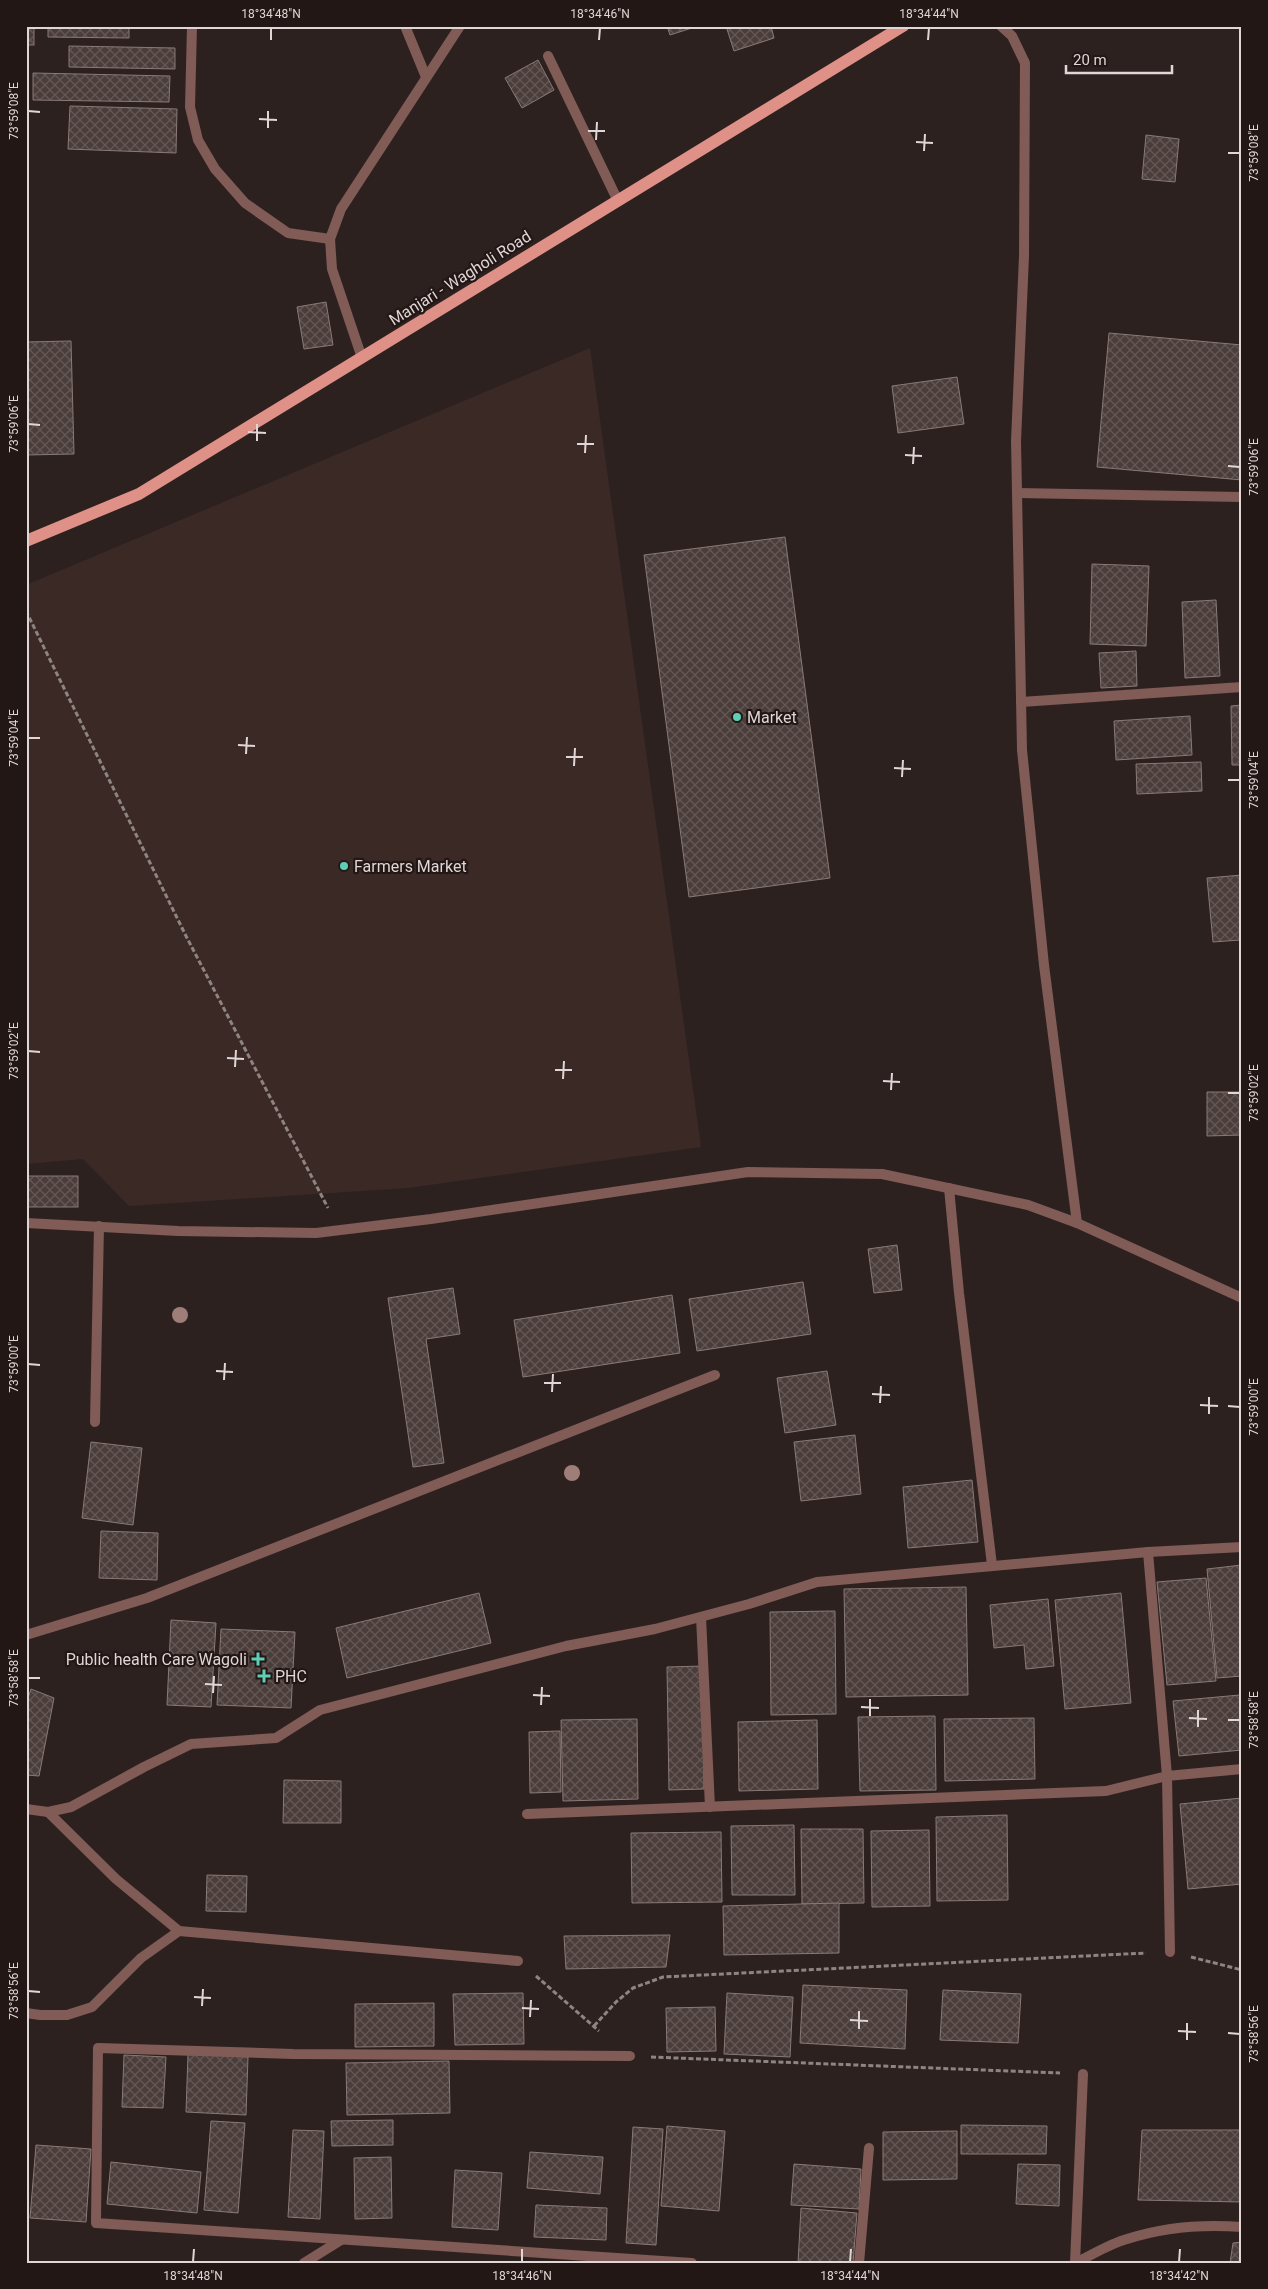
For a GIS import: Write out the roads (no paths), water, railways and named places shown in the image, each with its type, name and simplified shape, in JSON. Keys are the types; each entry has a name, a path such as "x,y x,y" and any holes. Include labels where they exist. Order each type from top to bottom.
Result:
{"main road":[{"name":"Manjari - Wagholi Road","path":"26,541 139,494 903,26"}],"street":[{"path":"192,26 190,108 198,140 215,169 244,203 288,233 330,239"},
{"path":"405,26 426,77"},
{"path":"362,358 332,269 330,239 341,209 460,26"},
{"path":"1001,26 1012,36 1025,63 1024,256 1016,441 1022,750 1044,965 1077,1222"},
{"path":"548,56 618,201"},
{"path":"1017,493 1242,497"},
{"path":"1021,702 1242,687"},
{"path":"26,1223 188,1231 316,1233 431,1219 748,1172 882,1174 1028,1205 1077,1222 1242,1298"},
{"path":"949,1188 959,1293 992,1565"},
{"path":"95,1422 99,1226"},
{"path":"26,1636 147,1598 715,1375"},
{"path":"26,1809 48,1812 71,1807 191,1744 276,1738 320,1710 566,1646 701,1617 817,1582 1148,1552 1242,1547"},
{"path":"1148,1552 1167,1776 1170,1952"},
{"path":"701,1617 710,1807"},
{"path":"527,1814 1106,1791 1167,1776 1242,1769"},
{"path":"48,1812 116,1879 179,1931 518,1961"},
{"path":"26,2013 40,2016 67,2015 92,2007 141,1958 179,1931"},
{"path":"630,2056 293,2054 98,2048 96,2223 637,2261 692,2263"},
{"path":"1083,2074 1075,2263 1126,2239 1167,2228 1215,2225 1242,2227"},
{"path":"859,2263 869,2148"},
{"path":"304,2263 341,2240"}],"place":[{"name":"Market","path":"737,717"},
{"name":"Farmers Market","path":"344,866"},
{"name":"Public health Care Wagoli","path":"258,1659"},
{"name":"PHC","path":"264,1676"}]}
